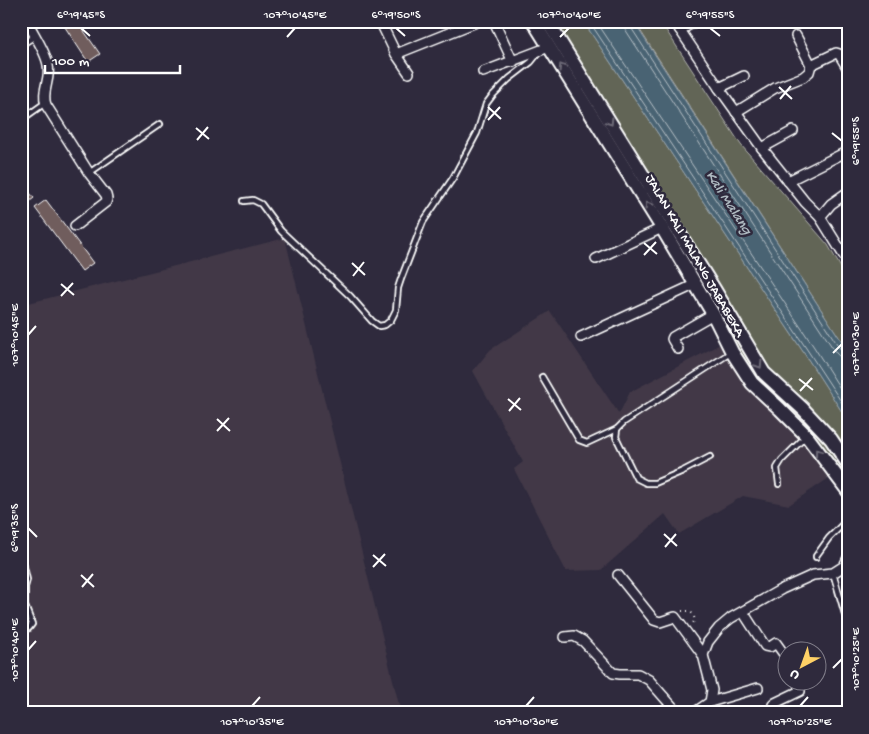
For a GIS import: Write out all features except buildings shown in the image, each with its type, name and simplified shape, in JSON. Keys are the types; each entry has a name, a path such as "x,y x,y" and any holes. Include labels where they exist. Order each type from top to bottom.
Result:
{"main road":[{"name":"JALAN KALI MALANG JABABEKA","path":"533,21 544,49 662,228 713,314 732,352 752,383 806,435 848,491"},
{"name":"JALAN KALI MALANG JABABEKA","path":"547,21 714,289 764,373 803,409 831,439 848,464"},
{"path":"732,352 746,344"}],"street":[{"path":"27,21 48,65 45,102 89,172 106,195 107,200 75,226"},
{"path":"380,21 396,54 409,73"},
{"path":"396,54 480,21"},
{"path":"494,21 513,62"},
{"path":"674,21 762,148 805,202 820,217 848,262"},
{"path":"680,30 696,21"},
{"path":"736,112 775,88 803,77 809,72 811,65 796,36"},
{"path":"483,72 544,49"},
{"path":"811,65 836,53 839,54 848,69"},
{"path":"719,88 744,76"},
{"path":"762,148 793,131"},
{"path":"788,181 848,151"},
{"path":"820,217 831,204 848,192"},
{"path":"596,259 662,228"},
{"path":"581,337 696,284"},
{"path":"678,349 672,339 673,337 713,314"},
{"path":"703,655 708,642 719,628 731,618 782,589 813,575 833,574 844,566 848,558"},
{"path":"618,575 654,620 660,622 674,618 703,655 712,690 710,702"},
{"path":"743,612 765,646 770,647 776,643"},
{"path":"566,638 574,636 583,641 613,672 638,674 649,680 678,713"},
{"path":"694,713 710,702 758,688"},
{"path":"776,713 775,703 798,692"}],"lane":[{"path":"21,45 35,36"},
{"path":"244,201 253,200 261,204 280,231 350,296 372,321 379,326 385,325 396,310 398,288 423,222 453,178 477,133 486,104 509,79 537,57 544,49"},
{"path":"21,120 45,102"},
{"path":"89,172 160,124"},
{"path":"542,378 579,440 587,443 617,429 624,422 732,352"},
{"path":"617,429 616,438 636,478 646,483 655,483 710,457"},
{"path":"779,484 777,468 782,460 806,435"},
{"path":"816,557 829,538 848,519"},
{"path":"21,554 27,580 25,606 32,624 29,628 21,630"},
{"path":"833,574 846,618"}],"shaded area":[{"path":"285,238 401,713 21,713 21,305"},
{"path":"550,311 619,414 630,392 726,341 835,474 789,505 743,496 679,534 665,514 601,570 566,571 514,469 523,462 473,371 490,350"}],"green space":[{"path":"533,21 583,21 848,421 848,491 752,383"},
{"path":"634,21 660,21 741,145 828,245 848,280 848,351"}],"water":[{"name":"Kali Malang","path":"583,21 633,21 848,351 848,421 804,353"}]}
